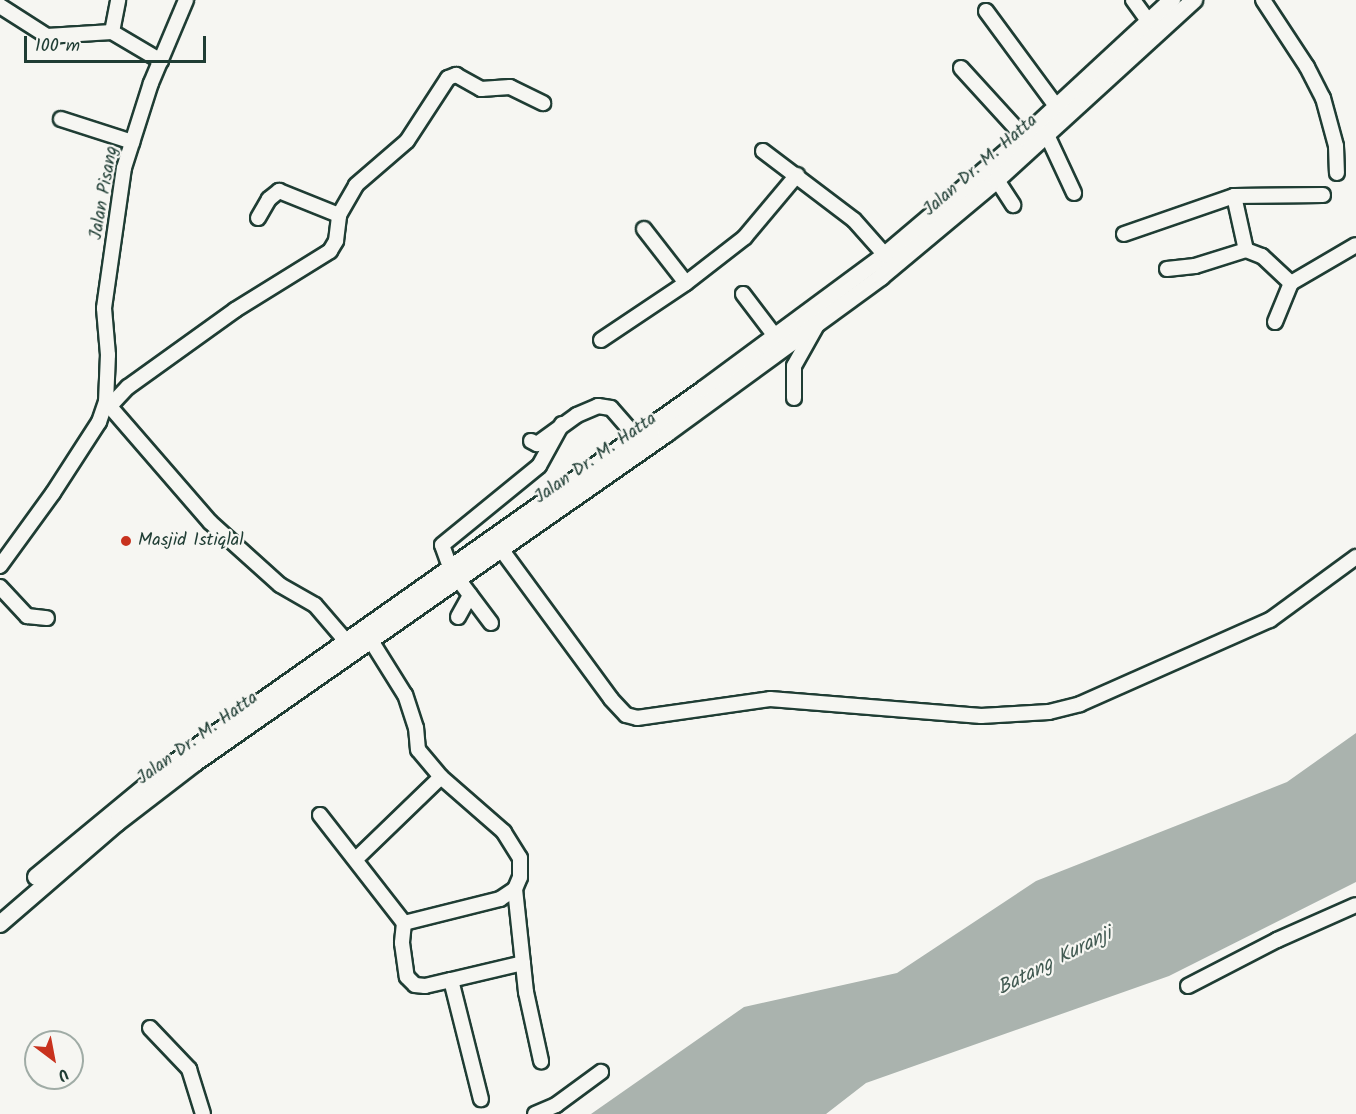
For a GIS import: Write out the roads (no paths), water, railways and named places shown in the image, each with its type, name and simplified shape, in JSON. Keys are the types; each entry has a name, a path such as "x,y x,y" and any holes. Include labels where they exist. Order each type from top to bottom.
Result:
{"main road":[{"name":"Jalan Dr. M. Hatta","path":"0,924 129,806 370,639 635,436 996,175 1024,137 1172,0"},
{"name":"Jalan Dr. M. Hatta","path":"0,910 129,806 345,640 454,573 501,549 818,323 1047,135 1194,0"}],"street":[{"path":"112,32 118,0"},
{"name":"Jalan Pisang","path":"0,566 54,493 108,404 105,291 132,142 186,0"},
{"path":"1133,0 1149,22"},
{"path":"1263,0 1307,67 1323,98 1336,146 1337,173"},
{"path":"0,6 46,36 112,32 161,61"},
{"path":"986,11 1056,106"},
{"path":"961,68 1024,137"},
{"path":"345,640 315,604 280,585 210,522 108,404 235,310 330,251 336,241 339,215 356,185 407,141 452,76 481,89 510,87 543,103"},
{"path":"61,119 132,142"},
{"path":"1047,135 1074,193"},
{"path":"763,151 854,220 885,255"},
{"path":"996,175 1013,205"},
{"path":"601,340 686,284 745,237 797,176"},
{"path":"258,218 269,199 279,191 339,215"},
{"path":"1124,234 1234,196 1323,195"},
{"path":"1234,196 1246,250"},
{"path":"644,229 686,284"},
{"path":"1275,322 1292,284 1356,247"},
{"path":"1167,269 1195,266 1246,250 1262,256 1292,284"},
{"path":"743,294 775,336"},
{"path":"794,398 794,366 818,323"},
{"path":"531,441 537,444 562,424 586,411 606,406 618,413 635,436"},
{"path":"491,623 454,573 442,545 539,466 562,424"},
{"path":"501,549 611,699 626,716 655,716 720,703 770,699 981,716 1049,712 1080,704 1270,620 1356,557"},
{"path":"0,586 27,616 47,618"},
{"path":"458,617 470,596"},
{"path":"370,639 405,695 418,750 441,777 504,832 516,847 522,868 515,890 523,963 541,1061"},
{"path":"356,859 441,777"},
{"path":"320,815 404,922 402,943 407,977 416,985 424,986 523,963"},
{"path":"404,922 452,913 500,899 515,890"},
{"path":"1188,986 1277,940 1356,905"},
{"path":"451,980 481,1099"},
{"path":"150,1028 189,1069 203,1114"},
{"path":"536,1114 556,1105 601,1072"}],"water":[{"name":"Batang Kuranji","path":"1356,733 1356,882 1169,976 866,1083 826,1114 591,1114 744,1007 897,973 1036,881 1287,782"}],"place":[{"name":"Masjid Istiqlal","path":"126,541"}]}
